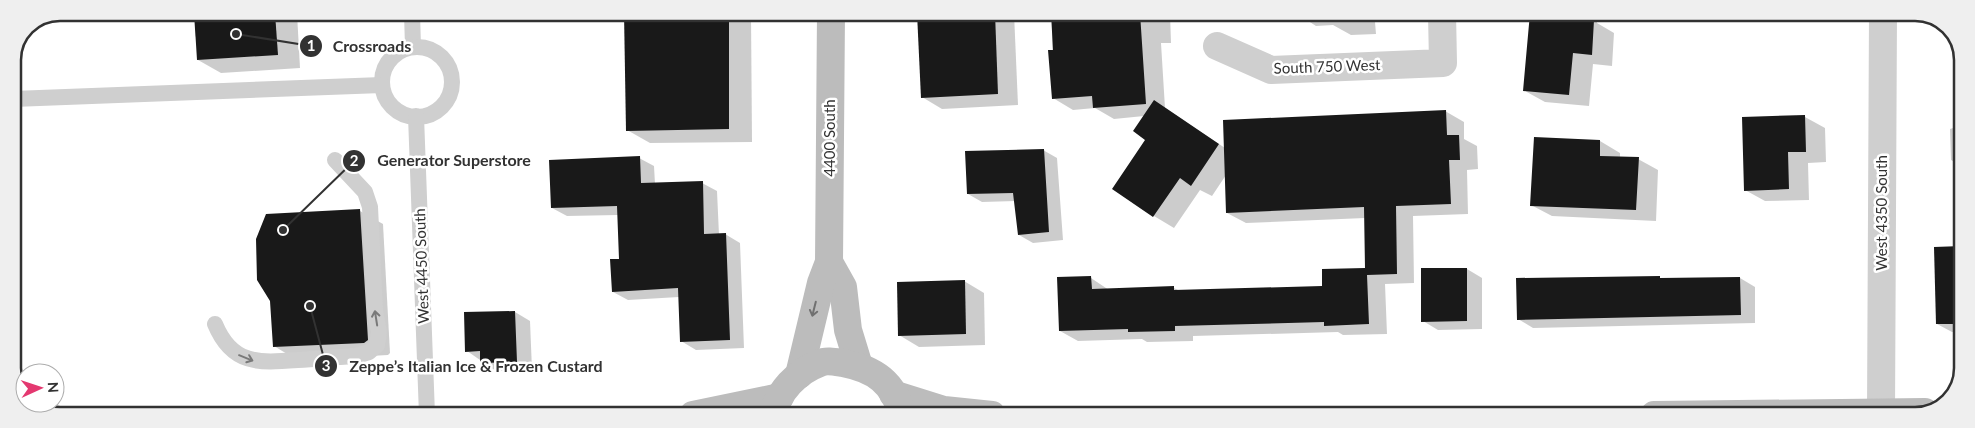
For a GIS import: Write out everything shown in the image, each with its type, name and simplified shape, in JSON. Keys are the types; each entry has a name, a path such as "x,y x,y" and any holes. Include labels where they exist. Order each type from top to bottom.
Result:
{"street":[{"name":"4400 South","path":"829,262 830,21"},
{"name":"South 750 West","path":"1217,46 1271,70 1443,62 1442,21"},
{"name":"West 4350 South","path":"1882,407 1883,21"},
{"path":"829,262 843,287 848,330 859,366"},
{"path":"799,375 821,283 829,262"},
{"path":"776,406 788,383 822,362 859,366 868,369 886,383 898,405 916,407"}],"lane":[{"path":"412,21 413,47"},
{"path":"413,47 428,49 439,55 446,63 451,75 452,86 441,107 431,114 416,116 399,112 385,96 382,85 383,74 395,54 413,47"},
{"path":"21,100 382,85"},
{"name":"West 4450 South","path":"416,116 427,407"},
{"path":"215,324 222,340 229,348 253,361 271,362 356,356 369,352 377,345 378,332 375,311 370,207 365,192 336,160"}],"building":[{"path":"195,21 276,21 278,55 197,60"},
{"path":"624,21 729,21 729,129 626,131"},
{"path":"917,21 995,21 998,94 921,98"},
{"path":"1051,21 1141,21 1146,104 1093,108 1092,96 1052,99 1048,50 1053,50"},
{"path":"1529,21 1594,21 1592,55 1573,53 1569,95 1523,91"},
{"path":"1154,100 1219,144 1191,186 1180,178 1153,217 1112,189 1145,140 1133,131"},
{"path":"1446,110 1447,135 1459,135 1460,160 1449,160 1451,204 1396,206 1397,274 1367,275 1369,324 1324,326 1324,322 1175,326 1175,331 1128,332 1128,329 1059,331 1057,277 1091,276 1092,289 1174,286 1174,290 1322,286 1322,269 1365,268 1364,207 1226,213 1223,120"},
{"path":"1805,115 1806,152 1788,152 1789,189 1744,191 1742,117"},
{"path":"1534,137 1600,140 1600,156 1639,157 1636,210 1530,206"},
{"path":"1044,149 1049,232 1018,235 1013,193 967,194 965,151"},
{"path":"640,156 641,183 703,181 704,234 726,233 730,340 680,342 678,288 612,292 610,259 619,259 617,206 551,208 549,160"},
{"path":"360,209 368,340 364,343 273,347 270,301 257,280 256,239 266,214"},
{"path":"1954,246 1954,324 1936,324 1934,247"},
{"path":"1421,268 1467,268 1467,321 1421,322"},
{"path":"1660,276 1660,278 1740,277 1741,315 1517,320 1516,278"},
{"path":"965,280 966,334 898,336 897,282"},
{"path":"515,311 517,362 480,363 480,351 465,352 464,312"}],"place":[{"name":"Crossroads","path":"236,34"},
{"name":"Generator Superstore","path":"283,230"},
{"name":"Zeppe’s Italian Ice & Frozen Custard","path":"310,306"}]}
